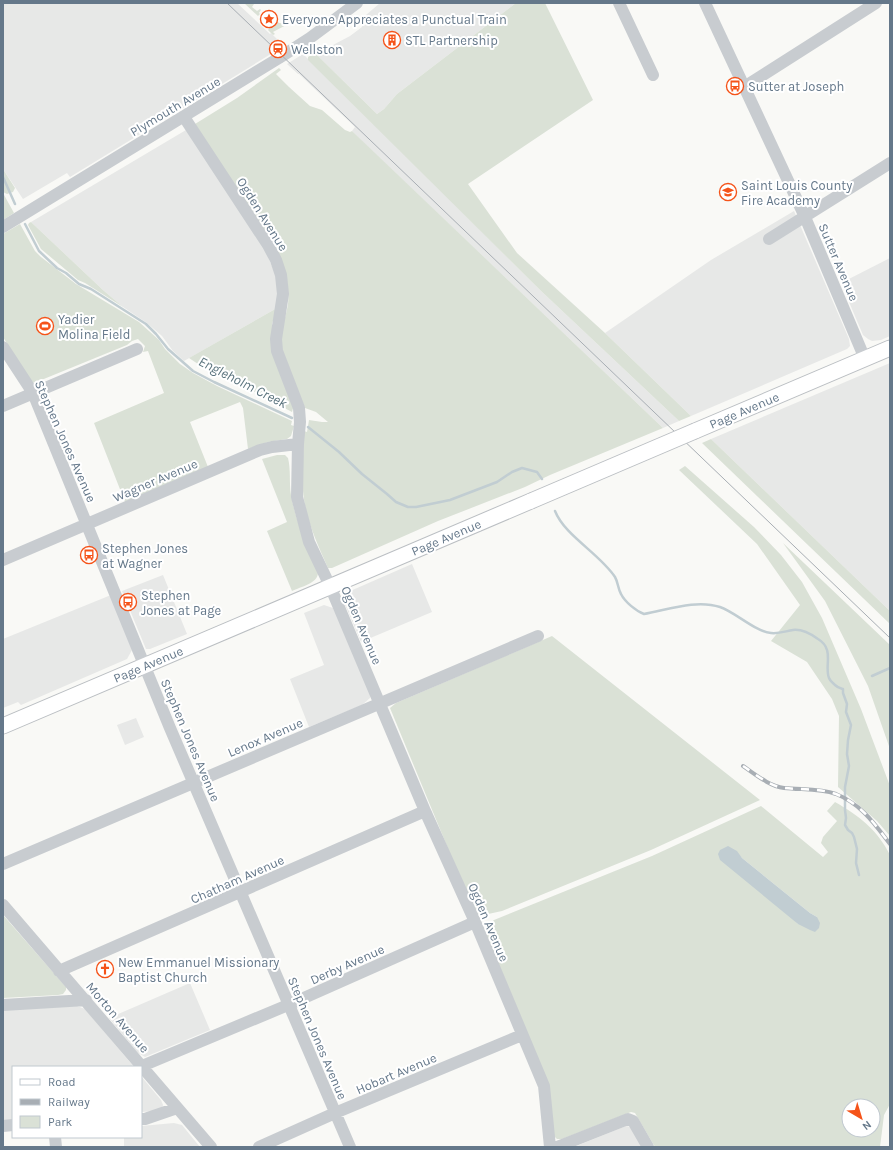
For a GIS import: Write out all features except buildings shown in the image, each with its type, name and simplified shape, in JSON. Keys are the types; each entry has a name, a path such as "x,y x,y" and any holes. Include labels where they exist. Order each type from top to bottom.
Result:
{"main road":[{"name":"Page Avenue","path":"3,726 890,348"}],"street":[{"name":"Plymouth Avenue","path":"3,227 282,56 310,38 357,3"},
{"path":"620,3 653,75"},
{"name":"Sutter Avenue","path":"705,3 805,217 865,359"},
{"path":"744,87 876,3"},
{"name":"Ogden Avenue","path":"184,117 268,245 282,275 283,294 276,334 276,351 299,408 300,422 297,497 309,542 330,586 425,812 475,922 544,1086 550,1147"},
{"path":"769,239 890,163"},
{"name":"Stephen Jones Avenue","path":"3,346 33,393 240,893 350,1147"},
{"path":"3,406 137,349"},
{"name":"Wagner Avenue","path":"3,560 88,525 260,450 298,444"},
{"name":"Lenox Avenue","path":"3,864 538,636"},
{"name":"Chatham Avenue","path":"59,971 425,812"},
{"name":"Morton Avenue","path":"3,905 211,1147"},
{"name":"Derby Avenue","path":"142,1066 288,1005 475,922"},
{"path":"3,1005 86,1000"},
{"name":"Hobart Avenue","path":"259,1147 335,1113 522,1035"},
{"path":"142,1120 177,1108"},
{"path":"558,1147 628,1119 633,1121 648,1147"}],"shaded area":[{"path":"3,3 237,3 284,46 70,177 67,173 23,199 3,169"},
{"path":"380,3 516,3 397,94 384,109 377,114 316,54 350,36 362,27 366,15"},
{"path":"303,54 540,290 679,421 663,428 364,143 352,131 355,127 287,64"},
{"path":"186,130 264,247 276,276 278,293 277,308 184,361 173,351 162,336 103,290 31,222"},
{"path":"794,211 849,339 850,346 847,349 691,416 605,333 711,260"},
{"path":"890,258 890,336 881,340 872,341 863,335 841,283"},
{"path":"890,363 890,611 711,439"},
{"path":"412,564 432,612 361,642 343,600 344,596 348,592"},
{"path":"163,575 187,634 150,649 146,649 122,591"},
{"path":"111,595 132,650 127,659 21,705 18,702 3,708 3,639"},
{"path":"324,605 333,608 336,614 370,693 370,698 362,705 309,727 290,679 324,665 304,613"},
{"path":"136,718 144,737 125,745 117,725"},
{"path":"728,846 737,851 742,858 817,917 820,923 819,928 815,932 798,924 720,860 718,854 720,850"},
{"path":"190,983 210,1030 145,1057 137,1052 109,1018"},
{"path":"77,1006 85,1009 133,1066 12,1066 12,1120 3,1121 3,1010"},
{"path":"142,1077 161,1100 163,1105 162,1108 157,1111 142,1112"},
{"path":"174,1123 182,1125 200,1147 124,1147 124,1138 142,1138 142,1126"},
{"path":"626,1126 631,1127 644,1147 574,1147"}],"green space":[{"path":"244,3 253,3 254,4 252,7 257,11 260,9 261,10 259,13 260,14 258,16"},
{"path":"516,3 545,3 593,100 468,184 517,253 605,333 691,416 679,421 540,290 308,60 308,57 315,53 377,114 384,109 397,94"},
{"path":"269,14 279,23 288,24 273,32 275,34 273,35 268,30 270,27 262,20"},
{"path":"279,68 281,70 276,74 289,87 310,106 322,110 345,130 350,132 352,131 663,428 550,475 525,487 438,521 332,568 328,568 306,511 302,476 304,431 307,432 309,420 328,422 316,412 305,408 282,351 281,334 288,304 288,290 282,261 276,248 195,124 237,98"},
{"path":"3,169 15,188 13,192 7,194 3,192"},
{"path":"3,193 14,213 3,220"},
{"path":"31,222 123,307 78,280 41,249 28,225"},
{"path":"20,224 35,251 41,257 76,284 139,322 159,340 165,349 180,364 193,373 217,386 292,421 291,425 294,426 291,436 287,439 268,442 248,449 243,408 240,402 190,422 208,467 125,502 94,423 164,393 148,351 143,352 145,346 138,339 127,345 34,383 29,379 3,337 3,234"},
{"path":"277,308 272,324 294,405 292,412 233,380 216,376 189,358"},
{"path":"711,439 890,611 890,624 702,443"},
{"path":"277,455 285,455 288,458 290,490 293,505 302,534 318,572 318,576 313,582 292,591 267,531 287,522 262,459"},
{"path":"685,466 754,527 781,555 802,582 822,618 861,709 890,786 890,836 877,821 838,787 839,716 832,699 807,662 771,641 800,605 757,544 679,470"},
{"path":"783,543 890,645 890,749 868,686 825,601"},
{"path":"552,636 760,800 651,850 502,911 479,916 473,909 390,708 396,703"},
{"path":"835,802 867,824 885,846 890,855 890,1104 884,1115 880,1147 655,1147 635,1113 631,1112 562,1139 557,1139 554,1136 545,1075 484,929 494,920 652,856 761,806 823,857 828,852 821,843 823,837 837,821 827,811","holes":["733,848 742,858 810,913 817,917 798,924"]},
{"path":"3,915 66,987 63,994 3,998"}],"waterway":[{"name":"Engleholm Creek","path":"3,177 15,204"},
{"name":"Engleholm Creek","path":"25,224 39,251 57,268 66,273 79,284 91,289 146,324 168,349 193,371 292,418"},
{"name":"Engleholm Creek","path":"308,427 396,502 408,507 416,507 450,500 497,482 512,472 522,468 537,472 542,479"},
{"name":"Engleholm Creek","path":"555,511 560,520 574,537 608,568 615,577 620,592 625,600 641,613 644,614 691,605 711,605 720,607 765,632 777,633 799,630 812,635 823,643 828,653 829,678 837,687 843,689 847,704 846,712 851,725 847,754 849,766 845,787 845,825 854,837 857,849 856,863 859,875"},
{"name":"Engleholm Creek","path":"872,676 890,668"}],"tram line":[{"path":"227,3 890,638"}],"railway":[{"path":"743,766 762,779 778,787 830,792 845,798 866,815 890,844"}],"place":[{"name":"Everyone Appreciates a Punctual Train","path":"269,19"},
{"name":"STL Partnership","path":"392,40"},
{"name":"Wellston","path":"278,49"},
{"name":"Sutter at Joseph","path":"735,86"},
{"name":"Saint Louis County Fire Academy","path":"728,192"},
{"name":"Yadier Molina Field","path":"45,326"},
{"name":"Stephen Jones at Wagner","path":"89,555"},
{"name":"Stephen Jones at Page","path":"128,602"},
{"name":"New Emmanuel Missionary Baptist Church","path":"105,969"}]}
